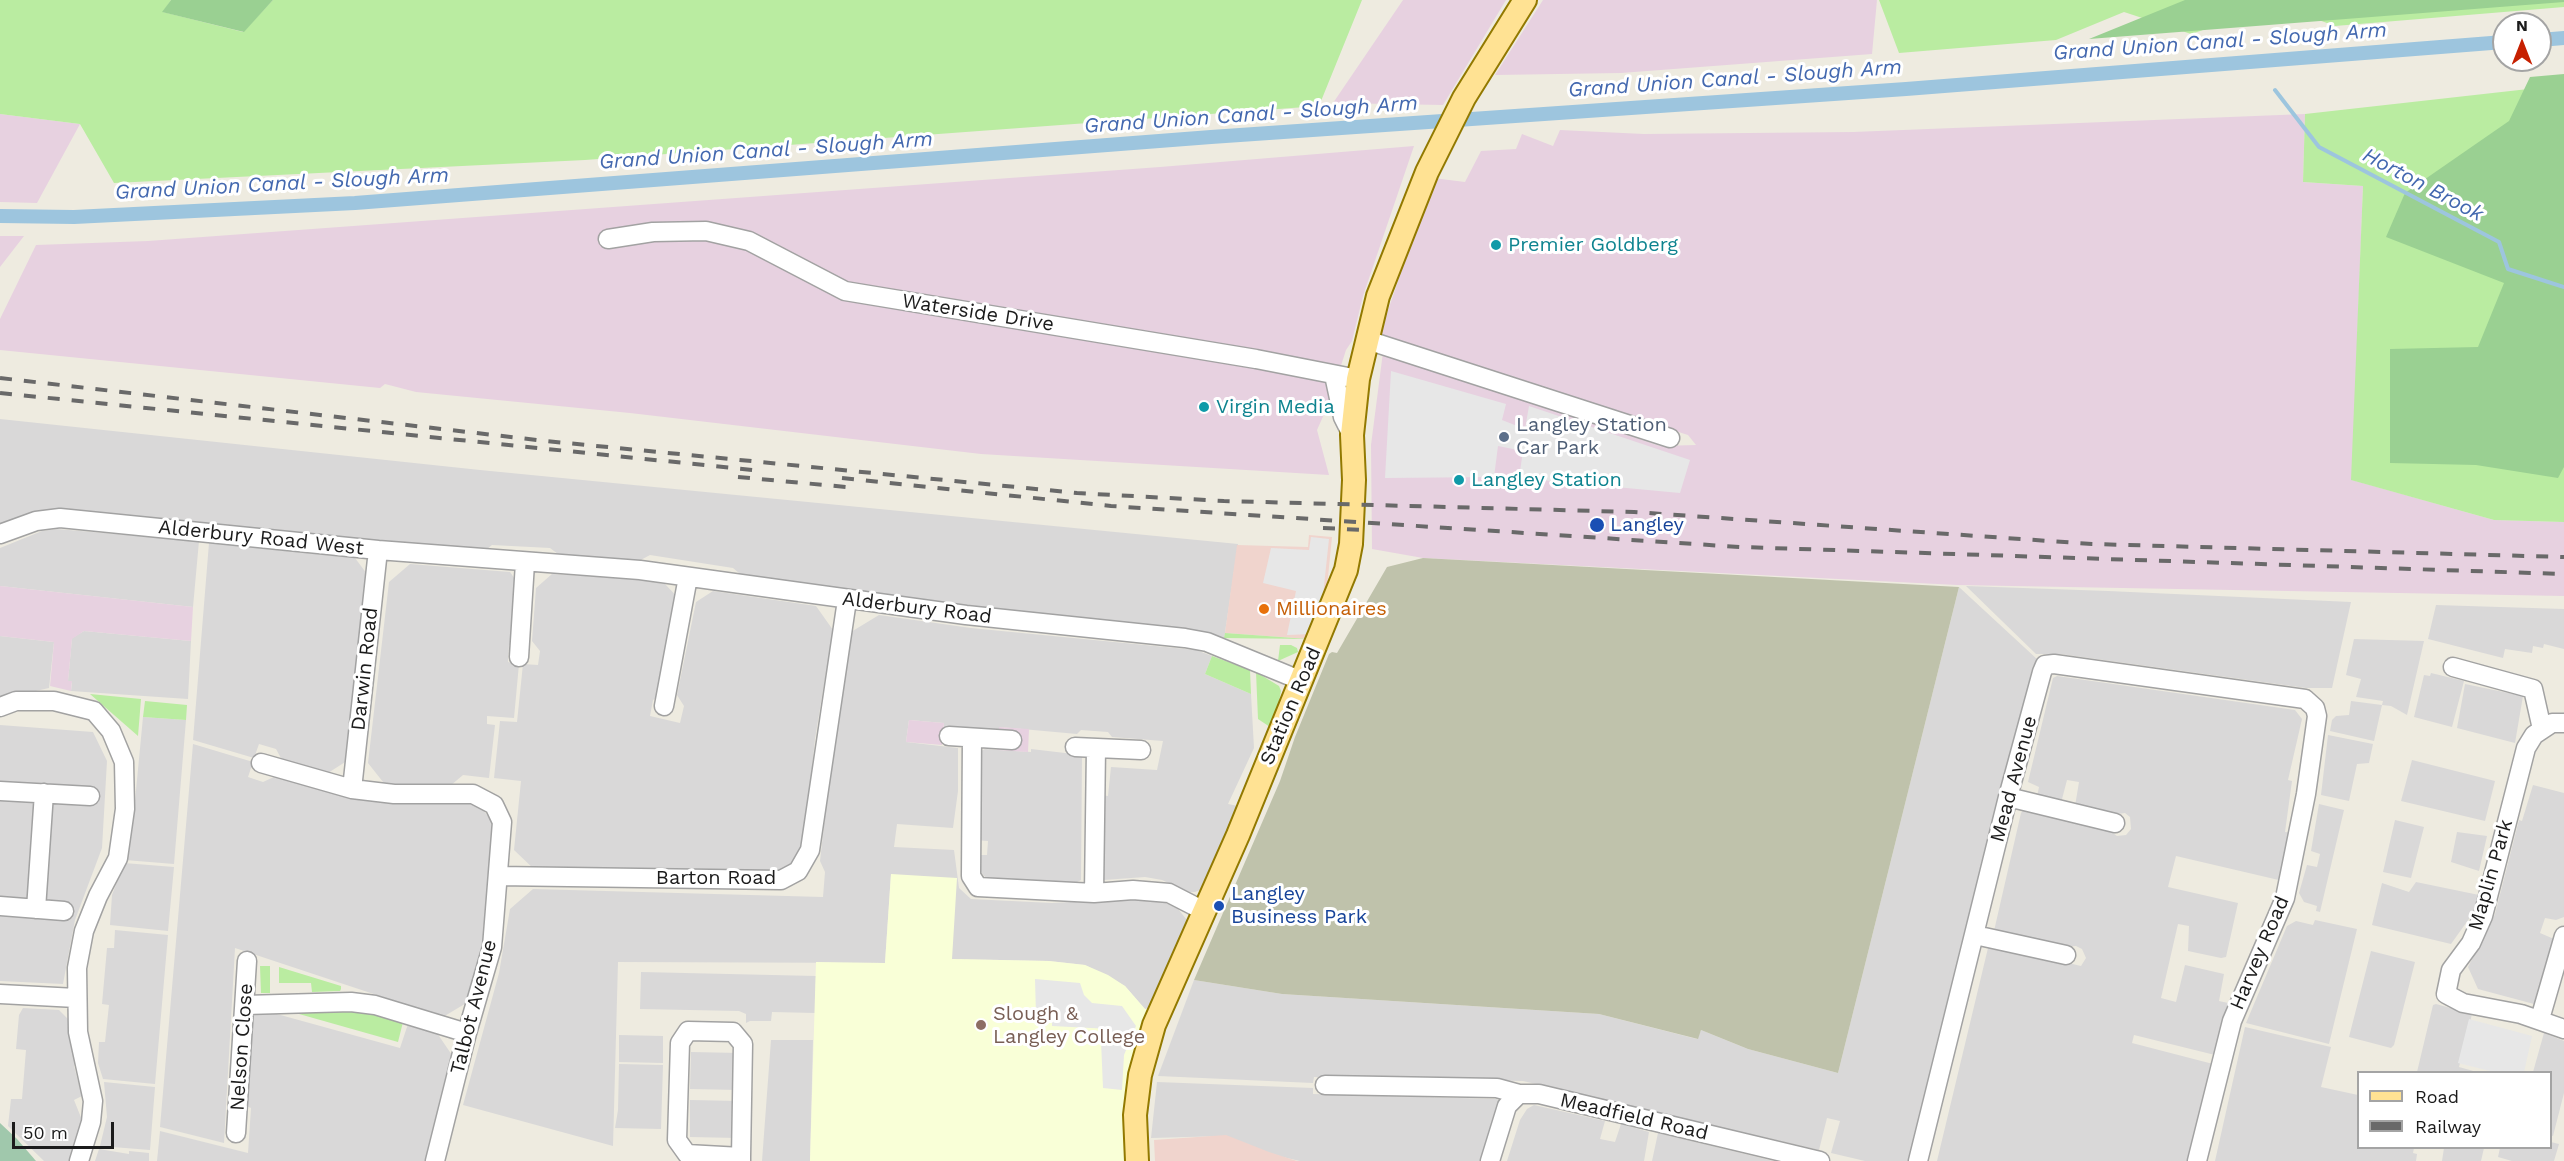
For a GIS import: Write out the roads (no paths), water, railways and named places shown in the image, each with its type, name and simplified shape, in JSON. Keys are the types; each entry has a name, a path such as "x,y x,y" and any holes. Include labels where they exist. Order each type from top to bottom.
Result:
{"main road":[{"name":"Station Road","path":"1137,1161 1135,1115 1145,1054 1154,1025 1302,681 1346,570 1351,544 1354,480 1352,435 1358,379 1378,296 1431,163 1464,98 1525,0"}],"street":[{"name":"Waterside Drive","path":"608,239 653,232 706,231 749,241 845,291 1244,357 1358,379"},
{"path":"1367,340 1670,438"},
{"path":"1335,375 1342,417 1352,435"},
{"name":"Alderbury Road West","path":"0,534 36,520 60,518 525,563"},
{"name":"Darwin Road","path":"352,789 378,550"},
{"path":"519,657 525,563"},
{"name":"Alderbury Road","path":"525,563 640,570 966,615 1185,638 1207,642 1302,681"},
{"path":"664,706 688,577"},
{"name":"Barton Road","path":"498,876 782,880 798,871 810,850 847,600"},
{"name":"Mead Avenue","path":"1918,1161 2008,797 2045,665 2305,699 2314,708"},
{"path":"2453,667 2533,689 2542,729 2552,723 2564,723"},
{"path":"0,707 16,701 54,700 94,711 111,731 124,762 125,809 118,858 98,896 84,931 76,968 78,1032 93,1101 92,1122 79,1161"},
{"name":"Harvey Road","path":"2197,1161 2232,1021 2285,898 2306,795 2317,716 2314,708"},
{"name":"Maplin Park","path":"2542,729 2534,735 2526,748 2483,916 2470,943 2451,970 2446,994 2463,1003 2540,1019 2564,1029"},
{"path":"949,736 1012,740"},
{"path":"972,738 971,876 978,887 1094,893 1133,890 1169,893 1204,911"},
{"path":"1075,747 1141,750"},
{"path":"1094,893 1096,748"},
{"name":"Talbot Avenue","path":"261,763 352,789 394,795 473,794 494,805 502,822 492,947 467,1033 435,1161"},
{"path":"0,791 90,796"},
{"path":"36,909 44,793"},
{"path":"2008,797 2115,823"},
{"path":"0,906 64,910"},
{"path":"1975,934 2066,955"},
{"path":"2540,1019 2564,936"},
{"name":"Nelson Close","path":"236,1133 247,961"},
{"path":"0,994 76,998"},
{"path":"244,1005 351,1002 375,1005 467,1033"},
{"path":"688,1031 733,1032 742,1044 741,1159 687,1155 677,1140 680,1043 688,1031"},
{"name":"Meadfield Road","path":"1325,1085 1497,1088 1519,1094 1539,1094 1820,1161"},
{"path":"1490,1161 1507,1106 1519,1094"}],"waterway":[{"name":"Grand Union Canal - Slough Arm","path":"2552,39 2564,38"},
{"name":"Grand Union Canal - Slough Arm","path":"0,216 74,217 355,203 1211,137 1906,89 2492,43"},
{"name":"Horton Brook","path":"2275,90 2319,147 2499,242 2508,269 2564,287"}],"railway":[{"path":"0,378 546,441 1077,493 1224,501 1634,512 2092,544 2564,557"},
{"path":"0,393 753,470"},
{"path":"738,477 857,488"},
{"path":"842,478 1111,506 1740,547 2564,574"},
{"path":"1323,528 1365,530"}],"place":[{"name":"Premier Goldberg","path":"1496,245"},
{"name":"Virgin Media","path":"1204,407"},
{"name":"Langley Station Car Park","path":"1504,437"},
{"name":"Langley Station","path":"1459,480"},
{"name":"Langley","path":"1597,525"},
{"name":"Millionaires","path":"1264,609"},
{"name":"Langley Business Park","path":"1219,906"},
{"name":"Slough & Langley College","path":"981,1025"}]}
